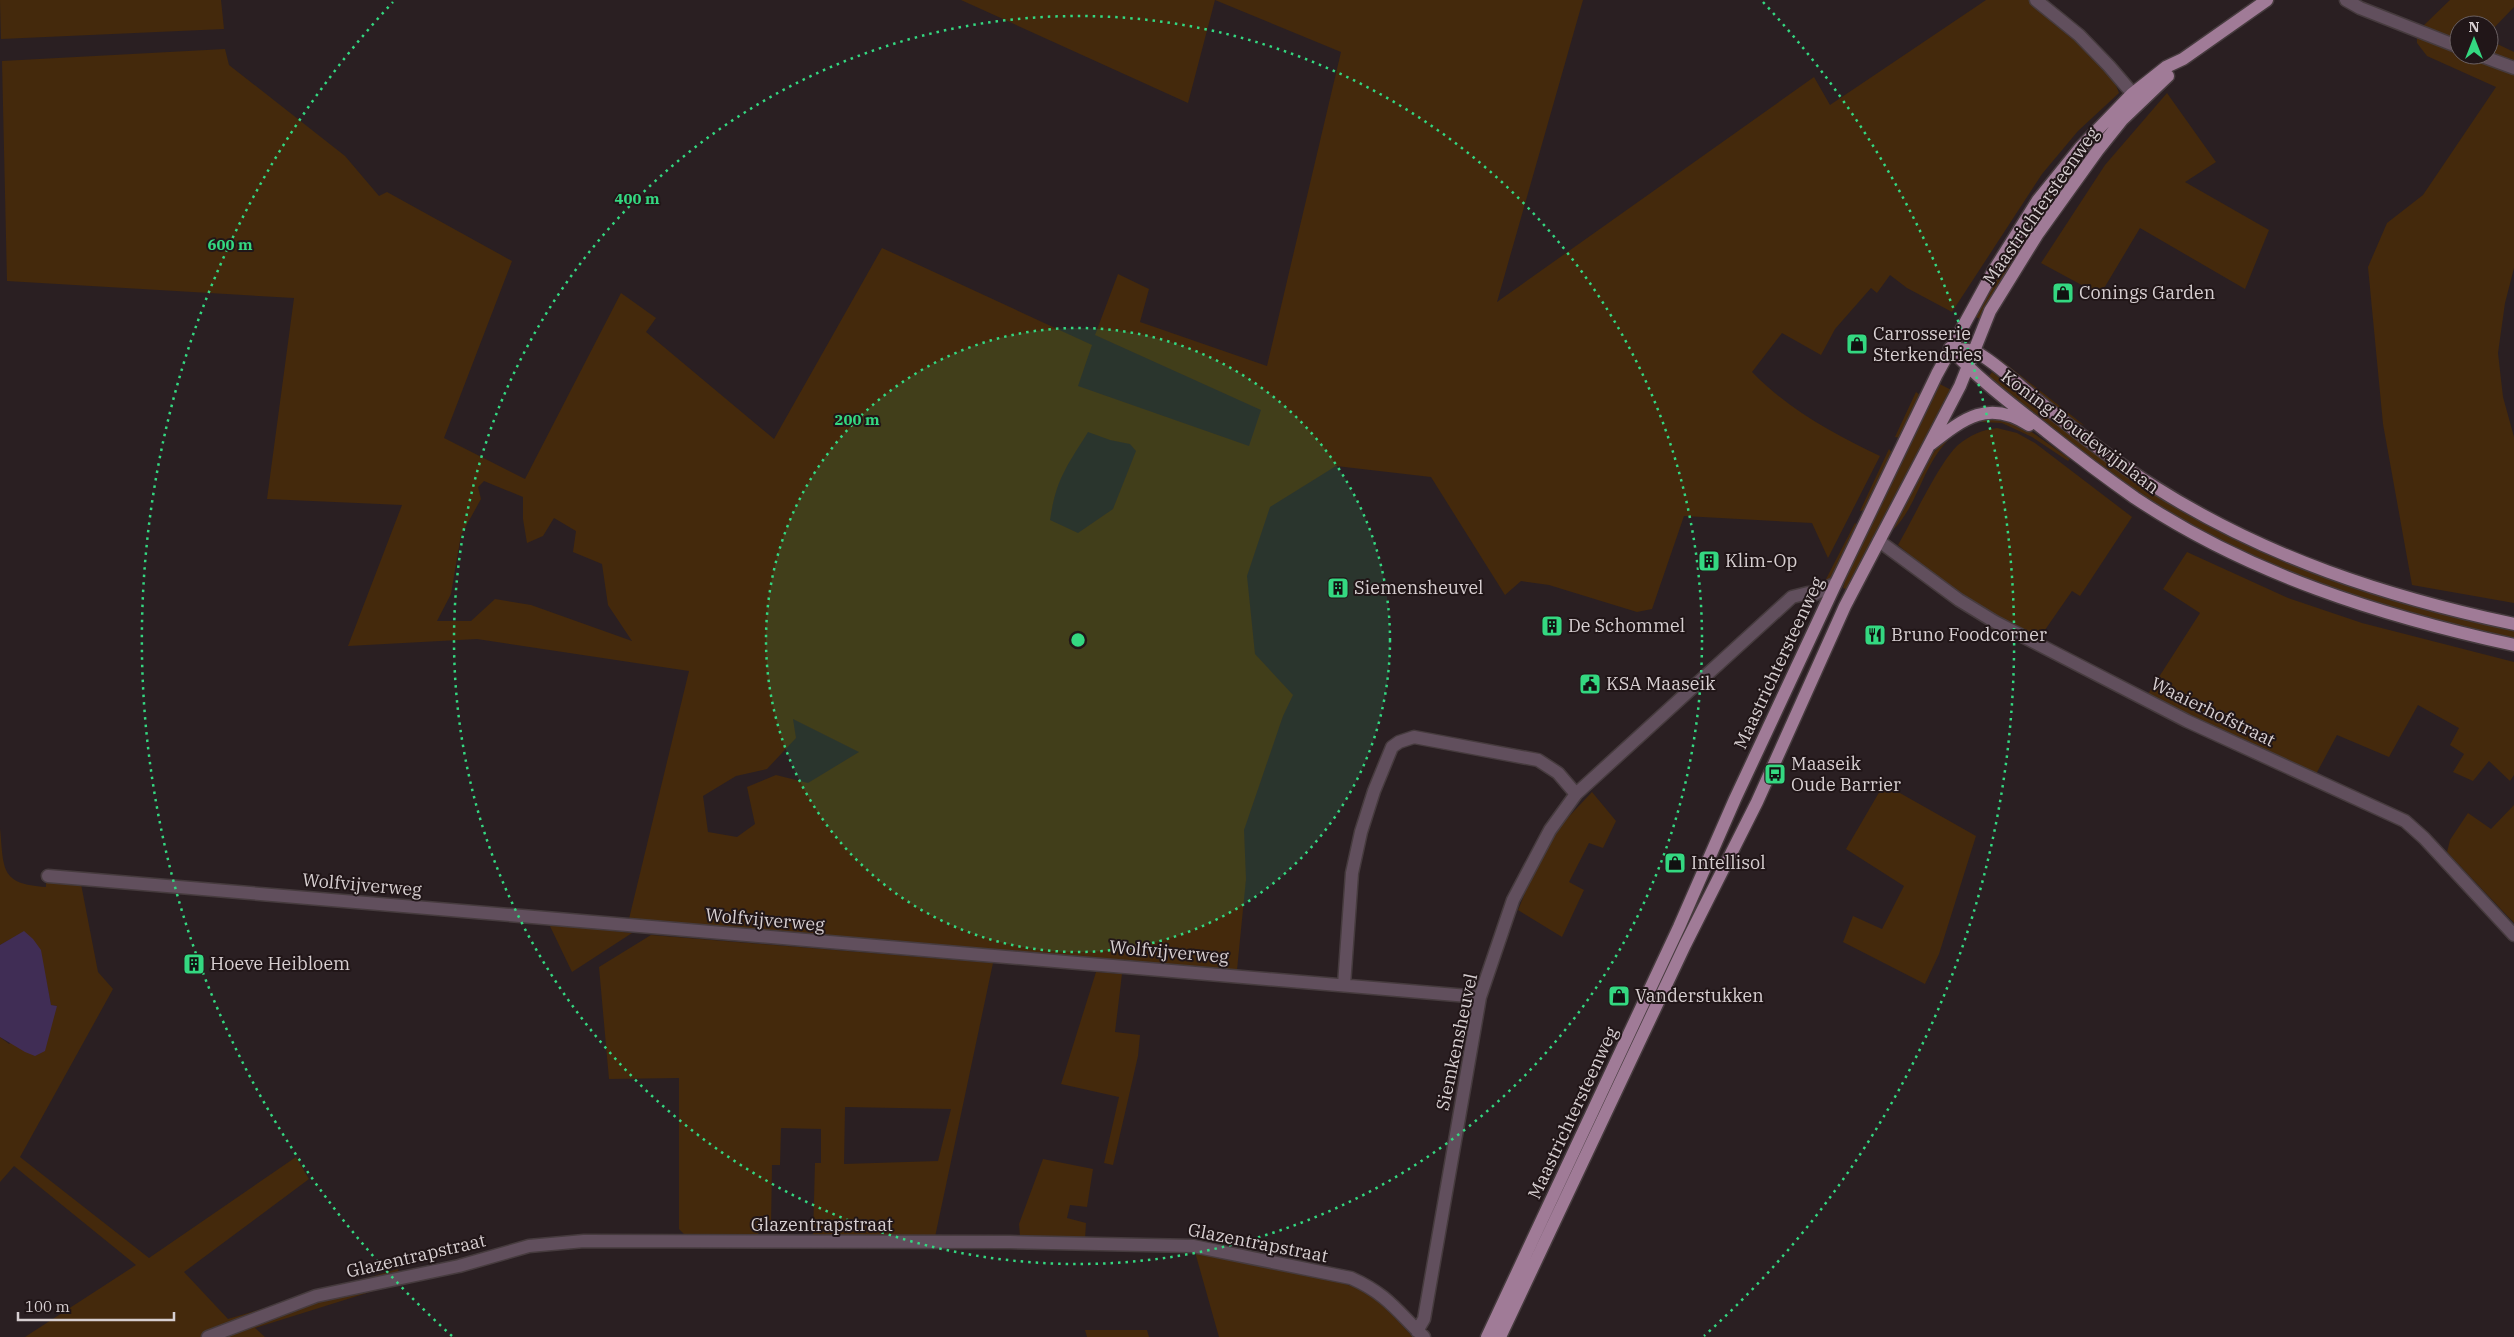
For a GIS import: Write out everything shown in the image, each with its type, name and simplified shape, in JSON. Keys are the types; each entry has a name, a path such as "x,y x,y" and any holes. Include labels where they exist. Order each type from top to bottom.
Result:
{"main road":[{"name":"Maastrichtersteenweg","path":"1487,1337 1675,935 1823,610 1950,348 1994,270 2038,200 2080,148 2136,98 2166,67 2183,59 2267,0"},
{"name":"Maastrichtersteenweg","path":"1500,1337 1685,945 1756,802 1845,606 1931,444 1968,368 1990,311 2037,235 2136,98"},
{"name":"Koning Boudewijnlaan","path":"1950,348 1975,352 2093,443 2154,487 2255,542 2315,568 2372,588 2460,612 2514,624"},
{"name":"Koning Boudewijnlaan","path":"1950,348 1968,368 2082,460 2136,499 2189,530 2246,560 2288,578 2409,620 2514,645"},
{"path":"1931,444 1971,416 1985,412 2003,413 2022,421 2082,460"},
{"path":"1742,785 1743,798 1750,802 1756,802"}],"street":[{"path":"2036,0 2079,35 2136,98"},
{"path":"2346,0 2360,8 2449,43"},
{"path":"2499,62 2514,68"},
{"path":"2080,148 2093,158"},
{"name":"Waaierhofstraat","path":"1879,541 1959,600 1995,622 2187,721 2405,821 2424,838 2514,935"},
{"name":"Siemkensheuvel","path":"1420,1334 1480,997 1513,900 1550,830 1576,794 1792,597 1808,592 1815,594 1836,583"},
{"path":"1815,594 1823,610"},
{"path":"1344,985 1352,873 1361,832 1374,791 1392,747 1399,742 1414,737 1538,760 1558,773 1576,794"},
{"name":"Wolfvijverweg","path":"48,876 1480,997"},
{"name":"Glazentrapstraat","path":"208,1337 316,1296 459,1266 529,1246 584,1240 1010,1242 1193,1246 1351,1278 1370,1286 1385,1297 1420,1334"}],"shaded area":[{"path":"0,0 221,0 224,29 1,39"},
{"path":"961,0 1215,0 1188,103"},
{"path":"1215,0 1583,0 1497,302 1814,77 1830,105 1986,0 2030,0 2094,57 2106,70 2119,93 2078,131 2042,174 1952,312 1907,288 1890,275 1877,293 1871,288 1835,329 1821,355 1782,333 1752,372 1781,398 1812,420 1880,456 1828,558 1812,523 1684,516 1652,609 1637,612 1549,585 1521,581 1505,595 1431,477 1336,466 1270,507 1247,576 1255,654 1293,695 1283,716 1244,830 1246,879 1237,970 628,923 689,671 477,639 348,646 402,505 267,499 294,298 7,281 2,61 225,49 229,65 345,156 379,196 387,192 512,261 444,438 525,479 621,293 656,318 646,332 774,439 882,248 1092,345 1078,386 1249,446 1261,410 1095,335 1118,274 1149,289 1140,322 1267,366 1341,52","holes":["1088,432 1110,440 1130,444 1136,451 1113,509 1078,533 1050,520 1052,506 1063,473","484,481 523,497 523,519 527,543 543,536 554,518 576,531 573,552 602,564 608,605 632,641 531,605 495,599 471,621 437,621 451,594 461,535 481,499 478,487","793,719 859,752 808,783 776,775 747,787 755,824 737,837 708,832 703,796 736,776 767,769 796,738"]},
{"path":"2450,0 2514,0 2514,7 2499,23 2499,15 2449,15 2449,39 2421,28"},
{"path":"2417,37 2449,48 2449,65 2495,65 2514,72 2514,268 2505,303 2498,353 2503,397 2514,437 2514,603 2412,585 2383,424 2368,267 2387,223 2423,195 2496,87 2427,56 2417,43"},
{"path":"2499,45 2514,52 2514,64 2499,58"},
{"path":"2167,93 2216,162 2185,182 2269,230 2245,289 2140,228 2100,295 2041,263 2105,165"},
{"path":"2073,160 2081,166 1982,320 1974,316 2027,227"},
{"path":"2001,360 2085,426 2069,418 1999,362"},
{"path":"1992,372 2057,423 2288,563 2362,590 2451,616 2514,630 2514,640 2380,606 2313,583 2247,555 2184,522 2132,490 1986,380"},
{"path":"1936,382 1953,391 1846,589 1843,588 1853,556"},
{"path":"1916,392 1920,395 1900,438 1895,437"},
{"path":"1980,418 2003,418 2026,428 2070,459 2068,461 2032,437 2002,423 1982,422"},
{"path":"1971,424 1942,447 1925,475 1911,505 1891,532 1933,453 1951,433"},
{"path":"1997,428 2017,433 2035,443 2132,517 2080,596 2072,591 2038,640 2000,620 1965,597 1898,545 1935,477 1951,453 1967,438"},
{"path":"1889,449 1893,454 1866,510 1860,511"},
{"path":"1855,523 1859,526 1831,580 1823,585"},
{"path":"2187,552 2288,598 2362,623 2514,662 2514,775 2510,781 2489,761 2473,781 2453,772 2464,754 2450,745 2459,728 2418,705 2389,757 2337,735 2315,776 2148,694 2200,613 2163,589"},
{"path":"1884,784 1976,836 1939,954 1925,984 1843,942 1853,916 1882,929 1904,886 1846,849"},
{"path":"1592,792 1616,821 1603,848 1589,843 1569,882 1584,890 1562,937 1518,910 1538,861 1557,829"},
{"path":"2514,805 2514,923 2447,852 2450,840 2468,813 2491,829"},
{"path":"0,828 4,864 12,878 31,885 46,887 46,881 81,884 98,972 113,989 20,1157 149,1258 296,1157 309,1179 184,1272 228,1319 398,1269 402,1282 255,1328 265,1337 25,1337 136,1265 14,1166 0,1182 0,1037 9,1044 57,1006 51,1005 45,976 24,932 0,945"},
{"path":"549,924 632,933 572,972"},
{"path":"24,931 41,950 51,1005 57,1006 45,1051 35,1056 0,1037 0,945"},
{"path":"651,935 993,963 935,1237 813,1237 815,1163 821,1163 821,1129 781,1128 780,1165 772,1165 771,1227 759,1227 758,1236 688,1238 679,1229 679,1078 609,1079 599,967","holes":["845,1107 951,1109 938,1161 844,1164"]},
{"path":"1096,972 1122,974 1115,1032 1140,1035 1138,1056 1113,1165 1104,1163 1119,1097 1061,1084"},
{"path":"1043,1159 1093,1169 1087,1207 1070,1205 1067,1218 1086,1223 1085,1239 1026,1238 1020,1236 1019,1224"},
{"path":"1195,1252 1278,1267 1339,1282 1366,1291 1382,1304 1413,1337 1219,1337"},
{"path":"1085,1330 1147,1330 1149,1337 1087,1337"}],"place":[{"name":"Conings Garden","path":"2063,293"},
{"name":"Carrosserie Sterkendries","path":"1857,344"},
{"name":"Klim-Op","path":"1709,561"},
{"name":"Siemensheuvel","path":"1338,588"},
{"name":"De Schommel","path":"1552,626"},
{"name":"Bruno Foodcorner","path":"1875,635"},
{"name":"KSA Maaseik","path":"1590,684"},
{"name":"Maaseik Oude Barrier","path":"1775,774"},
{"name":"Intellisol","path":"1675,863"},
{"name":"Hoeve Heibloem","path":"194,964"},
{"name":"Vanderstukken","path":"1619,996"}]}
